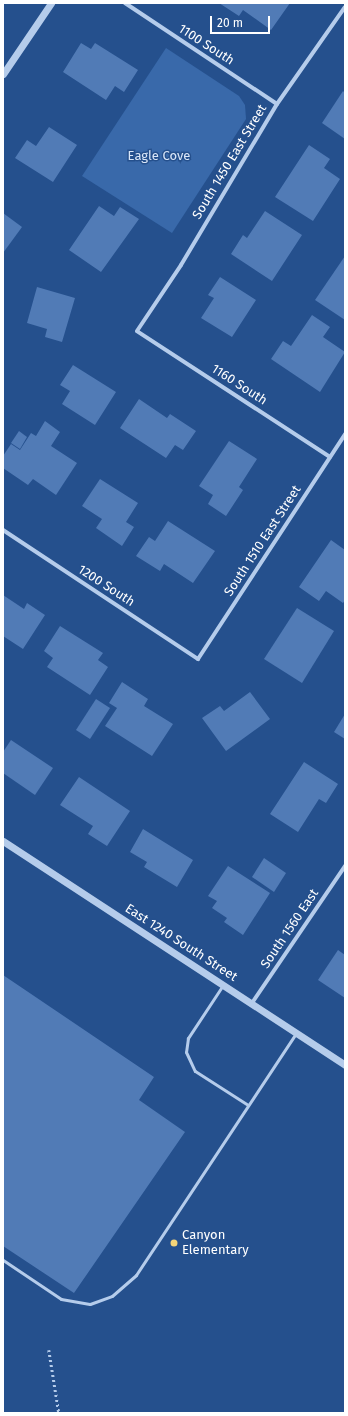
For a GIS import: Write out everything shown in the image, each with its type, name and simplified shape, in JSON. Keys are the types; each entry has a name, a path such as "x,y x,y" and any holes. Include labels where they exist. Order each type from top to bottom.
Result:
{"street":[{"path":"3,74 50,3"},
{"name":"1100 South","path":"125,3 277,104"},
{"name":"South 1450 East Street","path":"137,331 181,265 277,104 345,7"},
{"name":"1160 South","path":"137,331 330,457"},
{"name":"South 1510 East Street","path":"198,659 345,434"},
{"name":"1200 South","path":"3,530 198,659"},
{"name":"East 1240 South Street","path":"3,841 345,1065"},
{"name":"South 1560 East","path":"252,1003 345,866"}],"lane":[{"path":"223,985 188,1038 186,1052 195,1071 248,1105"},
{"path":"3,1260 61,1299 90,1304 112,1296 136,1275 296,1033"}],"path":[{"path":"49,1350 59,1413"}],"green space":[{"name":"Eagle Cove","path":"166,48 239,96 245,105 246,119 172,233 82,176"}],"building":[{"path":"219,3 290,3 271,30 243,10 239,16"},
{"path":"81,43 91,49 95,43 138,70 124,92 115,86 106,100 63,72"},
{"path":"343,91 345,93 345,139 322,123"},
{"path":"49,127 77,145 53,182 15,158 27,140 36,146"},
{"path":"309,145 330,159 324,168 340,179 313,221 275,197"},
{"path":"99,206 114,216 120,207 139,219 101,272 69,250"},
{"path":"265,211 302,235 272,281 231,254 243,235 247,238"},
{"path":"3,213 22,227 3,253"},
{"path":"345,256 345,320 315,300"},
{"path":"220,277 256,300 232,337 201,318 214,298 208,295"},
{"path":"37,287 75,298 62,342 45,337 47,329 27,323"},
{"path":"312,315 330,327 323,337 345,352 320,392 271,359 283,341 291,346"},
{"path":"73,365 116,392 95,425 62,404 70,391 60,385"},
{"path":"139,399 167,418 170,414 196,431 183,450 175,445 166,458 120,428"},
{"path":"45,421 60,432 51,446 77,463 56,495 33,479 28,485 3,468 3,456 11,444 20,450 31,433 36,436"},
{"path":"19,431 27,437 20,449 11,443"},
{"path":"229,441 257,459 239,487 243,490 226,516 208,504 213,495 199,486"},
{"path":"100,479 138,503 126,522 134,527 122,546 96,528 102,519 82,506"},
{"path":"168,521 215,551 193,583 164,564 160,571 136,556 149,537 155,541"},
{"path":"331,540 345,550 345,600 343,603 326,591 319,601 299,587"},
{"path":"3,595 24,609 27,603 45,615 23,649 3,636"},
{"path":"297,608 334,631 302,683 264,659"},
{"path":"60,626 103,653 98,660 108,667 90,695 47,667 53,658 44,651"},
{"path":"122,682 148,699 144,706 173,724 152,756 105,726 117,708 109,703"},
{"path":"250,692 270,719 226,751 202,718 220,706 224,711"},
{"path":"96,699 110,708 90,739 76,730"},
{"path":"345,714 345,739 334,732"},
{"path":"11,740 53,768 35,795 3,773 3,752"},
{"path":"304,762 338,784 326,803 319,799 298,832 270,814"},
{"path":"79,777 130,811 107,846 88,834 93,826 60,805"},
{"path":"143,829 193,860 177,887 144,867 147,862 130,852"},
{"path":"264,858 286,873 274,892 252,877"},
{"path":"228,866 270,893 243,935 224,922 227,918 212,908 217,901 208,896"},
{"path":"338,950 345,955 345,998 318,980"},
{"path":"3,975 154,1077 139,1100 185,1132 74,1293 3,1246"}],"place":[{"name":"Canyon Elementary","path":"174,1243"}]}
